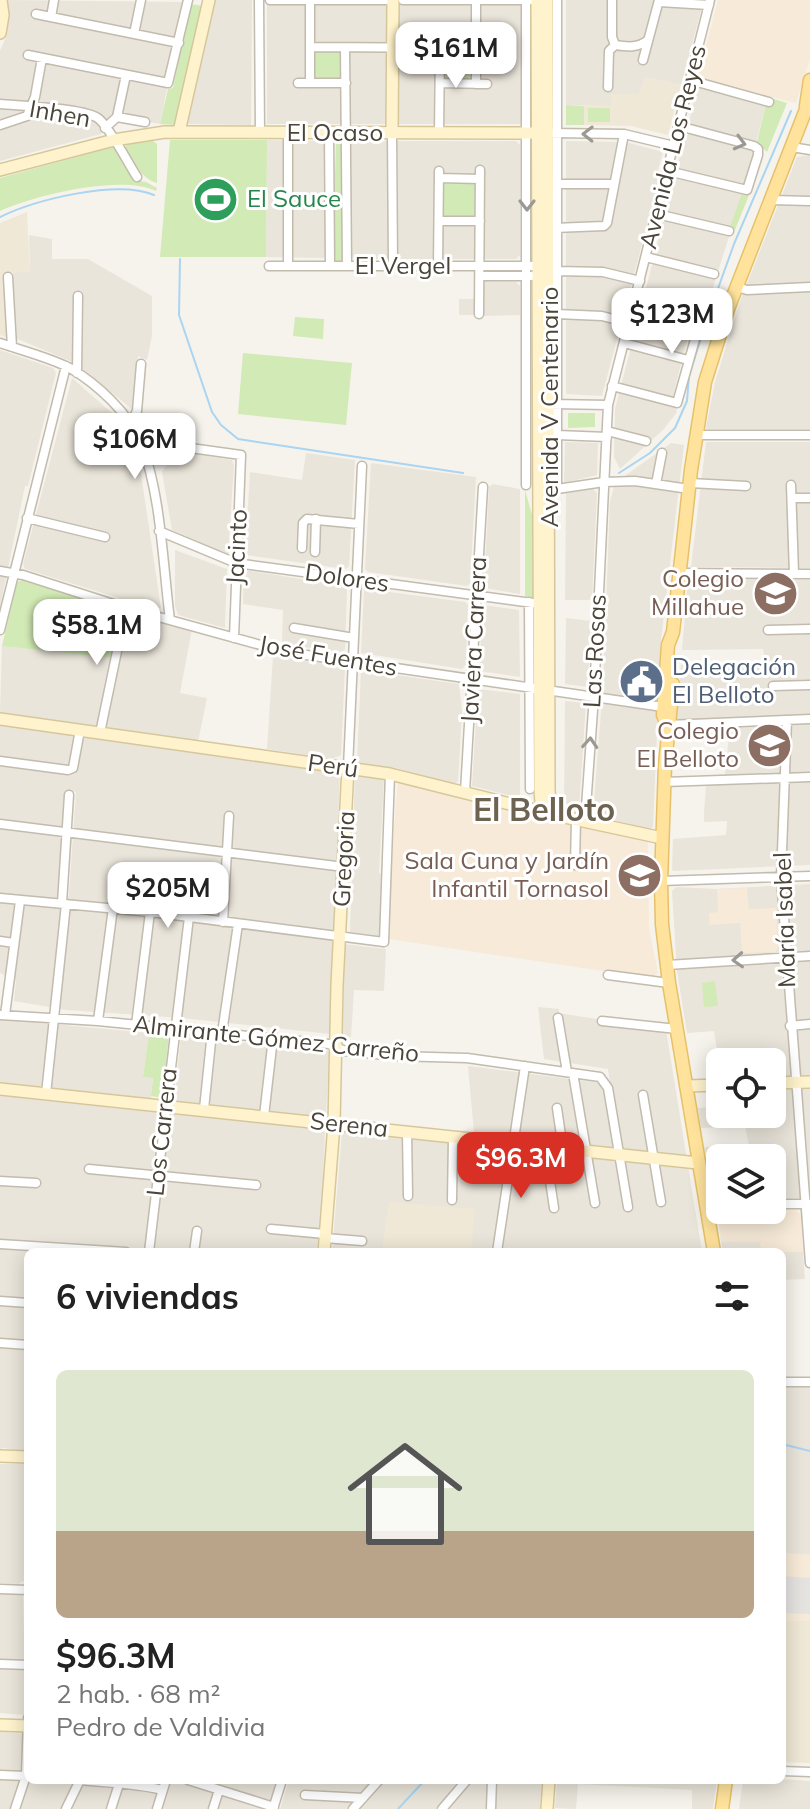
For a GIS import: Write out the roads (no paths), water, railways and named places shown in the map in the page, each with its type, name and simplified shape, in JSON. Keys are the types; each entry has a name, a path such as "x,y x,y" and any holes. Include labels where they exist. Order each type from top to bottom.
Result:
{"main road":[{"path":"706,1187 698,1163 669,983 661,881 668,645 673,632 696,435 714,349 808,104 810,80"},
{"path":"713,1224 714,1248"},
{"path":"722,1809 725,1784"}],"street":[{"path":"0,33 3,15 1,0"},
{"path":"51,17 54,0"},
{"path":"134,34 141,0"},
{"path":"28,55 168,83 188,0"},
{"path":"179,132 207,0"},
{"path":"259,0 260,133"},
{"path":"270,0 386,0"},
{"path":"310,0 310,83"},
{"path":"393,0 393,266"},
{"path":"403,0 537,0"},
{"path":"476,0 476,84"},
{"path":"526,0 542,133 557,184 553,228 557,271 554,404 557,489 604,482 746,486"},
{"name":"Avenida V Centenario","path":"537,0 542,133 553,228 554,404 535,791 549,813"},
{"name":"Avenida V Centenario","path":"547,0 532,271 538,381 535,603 549,813"},
{"path":"542,133 557,0"},
{"path":"612,0 612,37 615,45"},
{"path":"643,60 659,1 709,2"},
{"name":"Avenida Los Reyes","path":"604,482 608,405 612,386 709,2"},
{"path":"36,14 179,43"},
{"path":"615,45 629,47 642,45 648,40"},
{"path":"608,87 609,51 615,45"},
{"path":"310,47 476,48"},
{"path":"345,48 347,266"},
{"path":"439,133 440,48"},
{"path":"0,125 22,119 32,108 42,58"},
{"path":"105,128 117,117 126,75"},
{"path":"690,80 769,102"},
{"path":"298,83 346,83"},
{"path":"440,83 487,84"},
{"name":"Inhen","path":"0,104 89,114 100,120 137,177"},
{"path":"117,117 145,122"},
{"path":"668,171 747,190 750,187 758,149 679,126"},
{"name":"El Ocaso","path":"0,170 114,140 179,132 624,134 674,146"},
{"path":"288,132 288,266"},
{"path":"329,133 330,266"},
{"path":"553,228 604,226 607,223 624,134"},
{"path":"792,147 810,150"},
{"path":"438,266 439,175 480,174 479,314"},
{"path":"557,184 613,184"},
{"path":"771,200 810,201"},
{"path":"657,214 729,231"},
{"path":"439,221 480,221"},
{"path":"646,257 714,274"},
{"name":"El Vergel","path":"269,266 438,266 480,271 532,271"},
{"path":"526,485 532,271"},
{"path":"557,271 595,271 640,281"},
{"path":"8,277 12,347"},
{"path":"737,287 750,290 810,287"},
{"path":"77,373 78,296"},
{"path":"612,386 677,403 701,318 635,300"},
{"path":"557,314 602,316 629,323"},
{"path":"0,343 66,366 111,402 130,424 140,441 149,469 170,620"},
{"path":"624,343 688,360"},
{"path":"130,424 137,411 141,364"},
{"path":"0,630 66,366"},
{"path":"538,381 554,404"},
{"path":"554,404 608,405"},
{"path":"557,435 607,434 646,441"},
{"path":"696,435 810,435"},
{"name":"Jacinto","path":"140,441 241,455 234,638"},
{"path":"656,484 662,453"},
{"name":"Gregoria","path":"324,1248 334,1124 362,466"},
{"name":"Las Rosas","path":"575,865 594,696 604,482"},
{"path":"791,485 794,574"},
{"name":"Javiera Carrera","path":"465,792 483,487"},
{"path":"792,498 810,498"},
{"path":"27,518 105,537"},
{"path":"302,548 304,521 316,519 359,524"},
{"path":"315,552 316,519"},
{"name":"Dolores","path":"159,531 236,563 535,603"},
{"name":"José Fuentes","path":"0,571 286,652 594,696 667,716 810,719"},
{"path":"679,573 810,574"},
{"path":"100,733 126,608"},
{"path":"294,628 354,638"},
{"path":"768,630 810,629"},
{"path":"773,686 810,685"},
{"name":"Perú","path":"0,719 390,774 662,838"},
{"name":"María Isabel","path":"787,720 781,878 790,1026 806,1145 810,1263"},
{"path":"0,761 68,770 73,768 80,730"},
{"path":"0,898 150,912 384,942 390,774"},
{"path":"664,782 810,777"},
{"path":"526,808 536,803 535,791"},
{"path":"46,1094 64,903 69,795"},
{"path":"223,922 229,816"},
{"path":"0,824 344,867"},
{"path":"661,881 810,876"},
{"path":"3,1015 4,983 20,901"},
{"path":"98,1021 113,908"},
{"path":"136,1025 150,912"},
{"name":"Los Carrera","path":"149,1248 189,917"},
{"path":"204,1109 238,924"},
{"path":"0,941 14,943"},
{"path":"667,965 810,956"},
{"path":"608,975 669,983"},
{"name":"Almirante Gómez Carreño","path":"3,1015 273,1038 395,1056 467,1058 600,1077 608,1088 620,1156"},
{"path":"558,1018 595,1203"},
{"path":"602,1021 677,1029"},
{"path":"790,1026 810,1024"},
{"path":"264,1116 273,1038"},
{"path":"498,1248 525,1066"},
{"path":"786,1082 810,1082"},
{"path":"686,1086 706,1085"},
{"name":"Serena","path":"0,1089 698,1163"},
{"path":"643,1095 661,1202"},
{"path":"557,1108 563,1149"},
{"path":"407,1132 408,1196"},
{"path":"452,1200 453,1137"},
{"path":"545,1147 554,1208"},
{"path":"620,1156 628,1207"},
{"path":"89,1169 256,1185"},
{"path":"0,1181 36,1183"},
{"path":"786,1204 808,1204"},
{"path":"271,1229 362,1241"},
{"path":"195,1248 197,1231"},
{"path":"0,1244 33,1248"},
{"path":"0,1301 24,1303"},
{"path":"0,1343 24,1345"},
{"path":"786,1382 810,1382"},
{"path":"0,1456 24,1457"},
{"path":"0,1589 24,1590"},
{"path":"0,1664 24,1665"},
{"path":"0,1725 24,1726"},
{"path":"786,1771 810,1772"},
{"path":"0,1775 24,1776"},
{"path":"15,1809 24,1782"},
{"path":"66,1809 78,1784"},
{"path":"111,1809 119,1784"},
{"path":"139,1784 163,1790"},
{"path":"157,1809 165,1784"},
{"path":"200,1784 274,1808 281,1784"},
{"path":"353,1809 375,1784"},
{"path":"442,1809 464,1784"},
{"path":"491,1809 492,1784"},
{"path":"547,1809 549,1784"},
{"path":"213,1809 219,1790"},
{"path":"305,1795 363,1798"}],"waterway":[{"path":"619,473 650,453 675,428 687,401 689,376 734,244 791,111"},
{"path":"0,217 54,198 98,190 119,189 154,195"},
{"path":"180,259 179,315 212,412 221,425 238,439 463,473"},
{"path":"786,1445 810,1451"},
{"path":"398,1809 421,1784"}],"place":[{"name":"El Sauce","path":"216,199"},
{"name":"Colegio Millahue","path":"775,593"},
{"name":"Delegación El Belloto","path":"641,681"},
{"name":"Colegio El Belloto","path":"770,745"},
{"name":"Sala Cuna y Jardín Infantil Tornasol","path":"640,875"}],"district":[{"name":"El Belloto","path":"544,810"}]}
